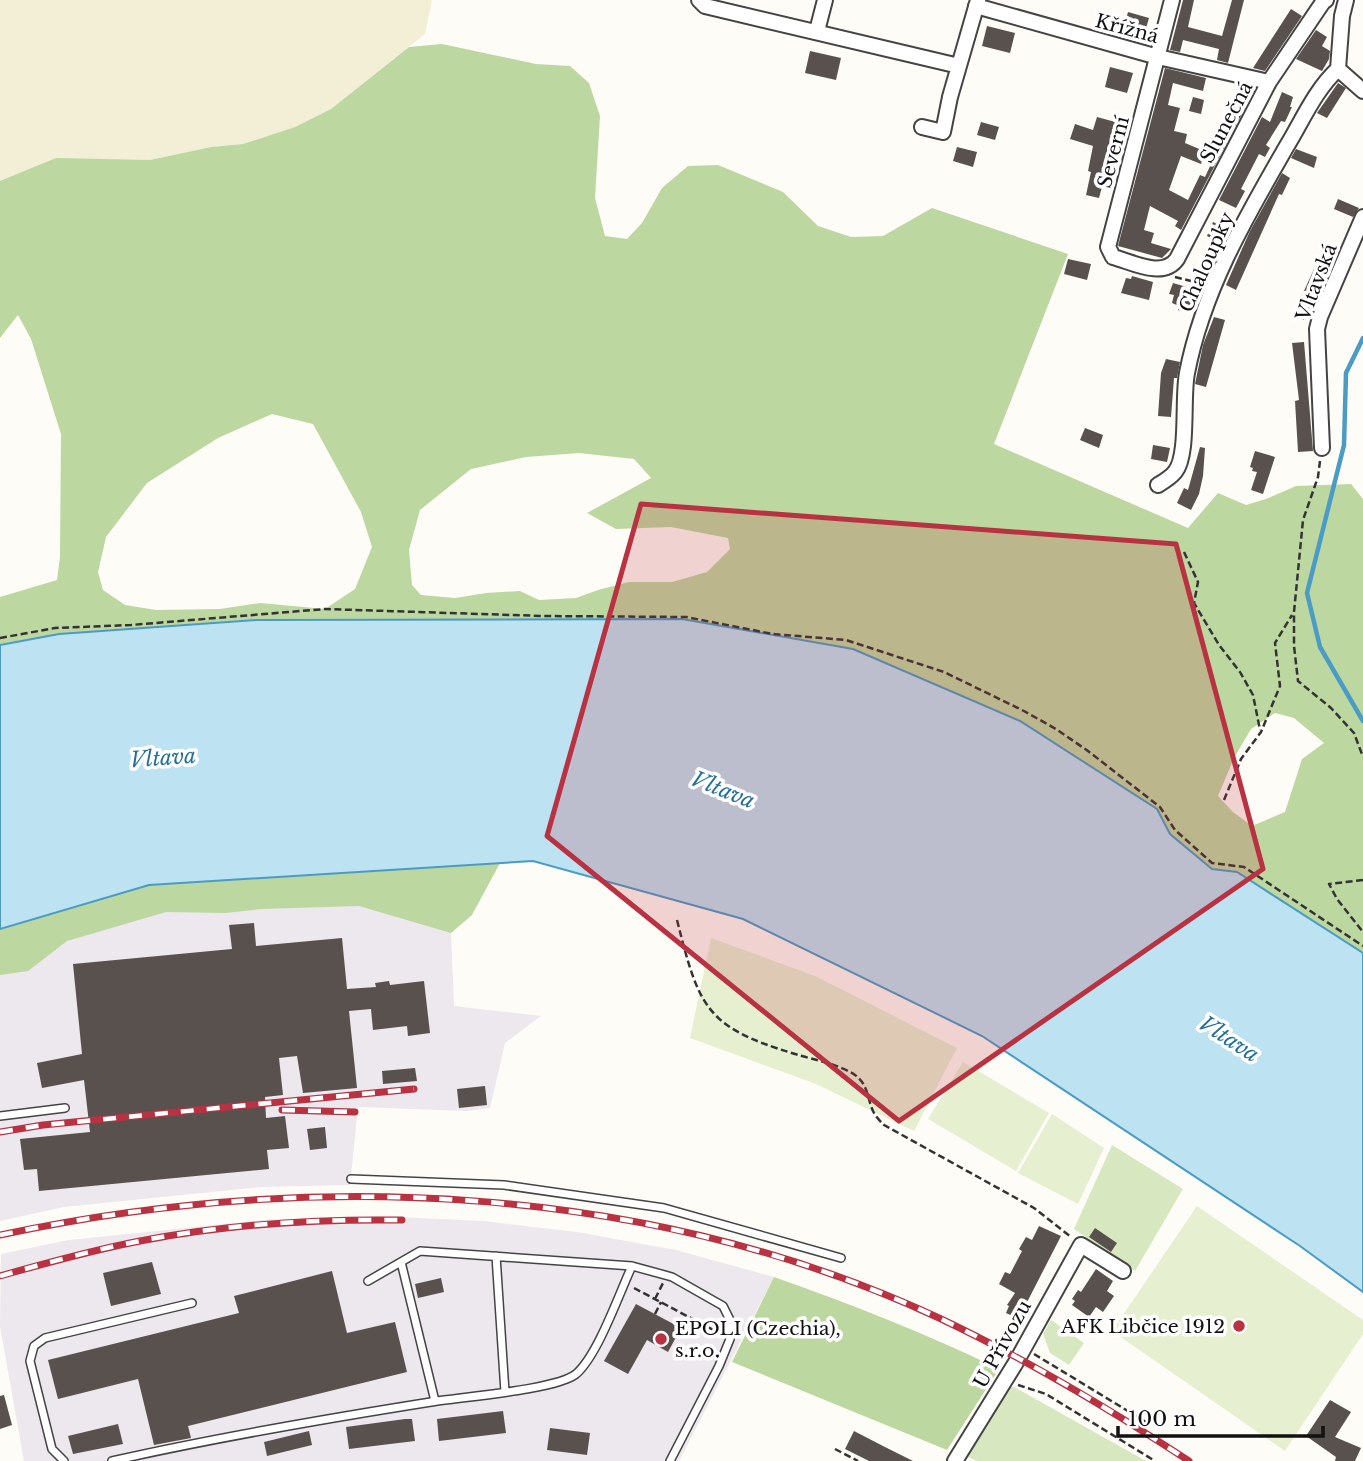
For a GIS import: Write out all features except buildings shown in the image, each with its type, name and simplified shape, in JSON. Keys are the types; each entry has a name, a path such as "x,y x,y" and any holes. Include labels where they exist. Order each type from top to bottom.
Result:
{"street":[{"path":"699,0 705,6 959,66"},
{"path":"817,31 825,0"},
{"name":"Severní","path":"1164,269 1113,257 1108,247 1172,0"},
{"name":"Slunečná","path":"1164,269 1177,259 1269,82 1326,0"},
{"path":"1346,0 1342,16 1338,68 1363,91"},
{"path":"922,127 943,132 977,3"},
{"name":"Křížná","path":"977,3 1158,57 1269,82"},
{"name":"Chaloupky","path":"1158,485 1175,472 1182,455 1185,381 1193,342 1214,283 1252,207 1319,90 1338,68"},
{"name":"Vltavská","path":"1322,448 1317,329 1363,217"},
{"path":"1082,1245 1123,1271"},
{"name":"U Přívozu","path":"958,1460 1082,1245"}],"lane":[{"path":"0,1116 65,1108"},
{"path":"351,1179 503,1185 664,1208 841,1258"},
{"path":"368,1281 420,1251 496,1256 632,1266 666,1275 723,1306 731,1322 730,1339 670,1461"},
{"path":"496,1256 505,1391"},
{"path":"401,1262 435,1401"},
{"path":"113,1461 213,1438 435,1401 539,1387 575,1375 591,1355 632,1266"},
{"path":"64,1461 52,1449 30,1361 34,1346 45,1338 192,1303"}],"path":[{"path":"1164,269 1167,275 1200,284 1207,279 1214,283"},
{"path":"1322,448 1318,477 1303,520 1294,612 1298,681 1331,708 1354,733 1363,757"},
{"path":"1184,552 1198,582 1194,603 1253,695 1261,732"},
{"path":"0,638 55,628 131,625 325,609 544,616 687,617 774,634 846,640 944,672 1056,729 1160,807 1175,830 1212,863 1244,867 1363,946"},
{"path":"1224,800 1241,760 1261,732 1280,686 1275,643 1294,612"},
{"path":"1363,880 1329,884 1337,899 1363,932"},
{"path":"677,920 699,994 710,1011 726,1026 777,1049 846,1070 858,1077 867,1089 874,1112 884,1125 1034,1208 1082,1245"},
{"path":"655,1299 666,1275"},
{"path":"624,1282 730,1339"},
{"path":"655,1314 661,1302"},
{"path":"1024,1345 1146,1422"},
{"path":"1005,1379 1046,1394 1155,1461"},
{"path":"835,1449 858,1461"}],"highlighted area":[{"path":"641,504 1176,544 1263,869 899,1121 547,836"}],"shaded area":[{"path":"0,0 432,0 425,34 331,109 295,127 243,144 0,181"},
{"path":"449,883 454,1006 541,1016 505,1043 490,1108 467,1111 358,1107 350,1185 261,1187 64,1207 0,1221 0,929 149,885"},
{"path":"376,1216 483,1221 577,1232 676,1250 774,1277 679,1461 24,1461 0,1326 1,1254 69,1240 263,1220"}],"green space":[{"path":"442,44 536,64 570,66 589,83 600,116 595,198 605,236 627,239 642,223 662,188 688,166 718,165 783,192 818,226 851,237 883,236 932,208 1068,254 994,444 1188,528 1218,493 1246,505 1296,486 1351,484 1363,499 1363,953 1237,872 1212,869 1170,834 1157,809 1020,721 853,649 682,619 256,620 59,634 0,645 0,597 57,580 60,557 61,434 31,339 18,315 0,338 0,181 56,158 150,160 211,147 243,144 295,127 331,109 409,47","holes":["272,414 313,424 361,512 372,547 355,589 325,609 260,603 220,609 156,610 125,605 103,590 98,572 106,537 147,483 218,438","579,453 634,459 651,478 587,513 616,529 671,527 728,538 730,549 707,572 672,582 629,582 576,598 539,600 520,591 455,598 421,595 412,585 409,550 420,510 471,469 526,457","1275,713 1294,718 1324,743 1302,759 1285,812 1252,826 1218,796 1234,758 1251,729"]},
{"path":"500,863 472,915 451,933 359,906 225,913 166,912 67,941 28,971 0,975 0,929 149,885"},
{"path":"711,938 815,976 957,1048 914,1131 816,1084 690,1038"},
{"path":"963,1062 1049,1113 1016,1171 928,1119"},
{"path":"1052,1114 1104,1148 1078,1204 1018,1173"},
{"path":"1112,1145 1183,1189 1135,1271 1074,1229"},
{"name":"AFK Libčice 1912","path":"1197,1206 1363,1320 1363,1334 1285,1451 1112,1331"},
{"path":"774,1277 888,1320 999,1369 947,1450 732,1362"},
{"path":"1051,1320 1084,1343 1069,1365 1050,1353 1043,1334"},
{"path":"1014,1387 1146,1461 977,1461 966,1456 1004,1389"}],"water":[{"name":"Vltava","path":"682,619 853,649 1020,721 1157,809 1170,834 1212,869 1237,872 1363,953 1363,1292 1300,1246 982,1036 743,919 533,861 149,885 0,929 0,645 59,634 256,620"}],"waterway":[{"path":"1363,338 1346,373 1344,445 1307,593 1320,647 1363,721"}],"railway":[{"path":"0,1132 43,1125 414,1089"},
{"path":"282,1110 355,1112"},
{"path":"0,1235 117,1214 237,1201 357,1197 477,1201 596,1215 714,1239 828,1273 939,1318 1066,1385 1189,1461"},
{"path":"0,1276 105,1248 205,1230 336,1220 402,1220"}],"place":[{"name":"AFK Libčice 1912","path":"1239,1326"},
{"name":"EPOLI (Czechia), s.r.o.","path":"661,1339"}]}
